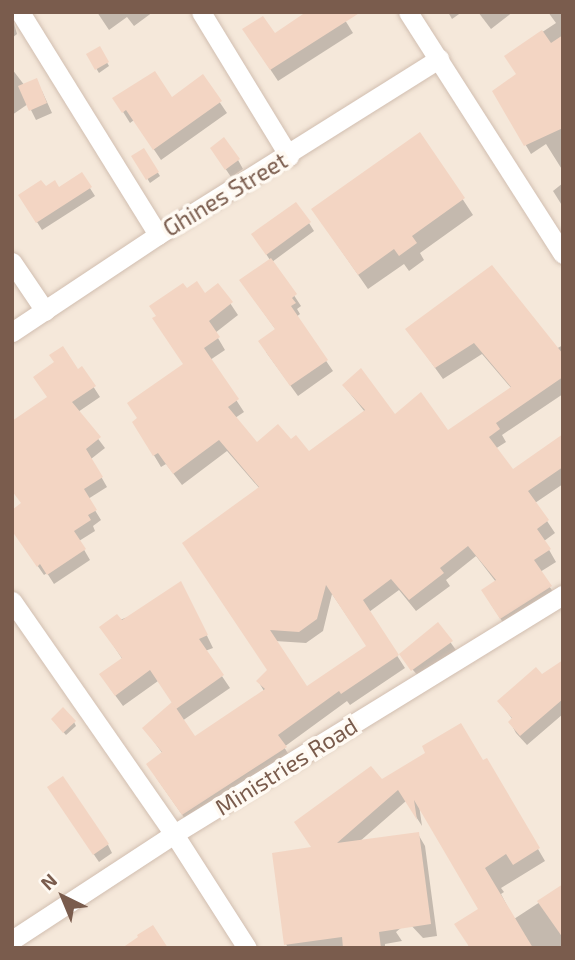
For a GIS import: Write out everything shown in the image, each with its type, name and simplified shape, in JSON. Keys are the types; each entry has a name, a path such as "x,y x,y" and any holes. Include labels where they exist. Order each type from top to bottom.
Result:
{"street":[{"path":"20,12 158,235"},
{"path":"201,12 289,156"},
{"path":"408,12 563,254"},
{"name":"Ghines Street","path":"12,332 158,235 289,156 439,59"},
{"path":"12,262 45,311"},
{"name":"Ministries Road","path":"12,940 174,834 563,595"},
{"path":"12,601 18,624 174,834 247,948"}],"shaded area":[{"path":"12,12 563,12 563,948 12,948"}],"building":[{"path":"306,12 361,12 270,70 242,29 263,16 275,33"},
{"path":"542,30 551,43 563,35 563,128 524,146 492,91 516,74 504,56"},
{"path":"100,46 109,62 95,70 86,54"},
{"path":"155,71 172,97 203,74 222,101 153,150 126,110 122,113 112,98"},
{"path":"37,78 47,103 29,111 18,86"},
{"path":"420,132 465,198 412,236 417,243 399,256 394,249 358,275 311,209"},
{"path":"224,137 240,159 225,170 210,148"},
{"path":"144,148 159,172 146,180 131,156"},
{"path":"82,172 92,187 36,223 18,195 41,180 46,186 55,180 59,187"},
{"path":"296,202 311,222 266,255 251,234"},
{"path":"271,258 297,294 292,298 296,303 291,306 328,360 290,386 258,341 275,329 239,280"},
{"path":"492,265 563,354 563,377 496,423 500,429 489,437 513,469 563,434 563,467 528,491 549,520 537,529 551,549 534,560 552,586 500,619 481,590 496,580 468,546 440,568 444,573 409,600 391,579 363,600 399,655 341,694 339,691 278,735 287,747 182,815 146,764 162,752 142,728 172,702 195,736 265,689 256,681 267,670 182,543 259,487 219,440 173,474 158,453 153,456 132,422 137,418 127,403 183,364 152,318 156,316 149,306 183,283 187,288 197,281 205,293 218,283 233,302 209,321 220,337 204,348 239,399 228,407 257,442 278,424 291,439 296,435 309,451 365,410 342,385 361,368 395,414 421,392 448,430 511,387 474,343 435,368 405,329","holes":["326,585 366,646 307,686 270,630 299,632 317,619"]},
{"path":"63,346 78,369 82,366 96,386 72,402 101,437 86,449 103,477 84,489 97,510 88,515 91,520 74,531 86,549 47,575 40,564 37,567 12,531 12,510 21,503 12,491 12,421 47,397 33,377 54,362 49,355"},
{"path":"181,581 208,635 199,639 224,675 176,709 150,670 115,696 99,674 122,658 99,627 117,614 122,620"},
{"path":"438,622 453,641 411,671 399,654"},
{"path":"563,660 563,699 520,736 508,722 512,718 497,701 536,667 542,674"},
{"path":"63,707 76,721 63,733 51,719"},
{"path":"461,723 483,760 487,758 540,848 513,865 506,854 485,868 533,948 470,948 454,924 478,909 414,800 417,820 398,790 337,843 419,832 431,924 379,932 381,948 343,948 342,937 284,945 272,853 311,847 294,822 371,766 382,779 425,753 422,746"},
{"path":"63,776 109,844 93,855 47,787"},
{"path":"563,884 563,938 537,901"},
{"path":"153,925 168,948 122,948 138,937 137,935"}]}
